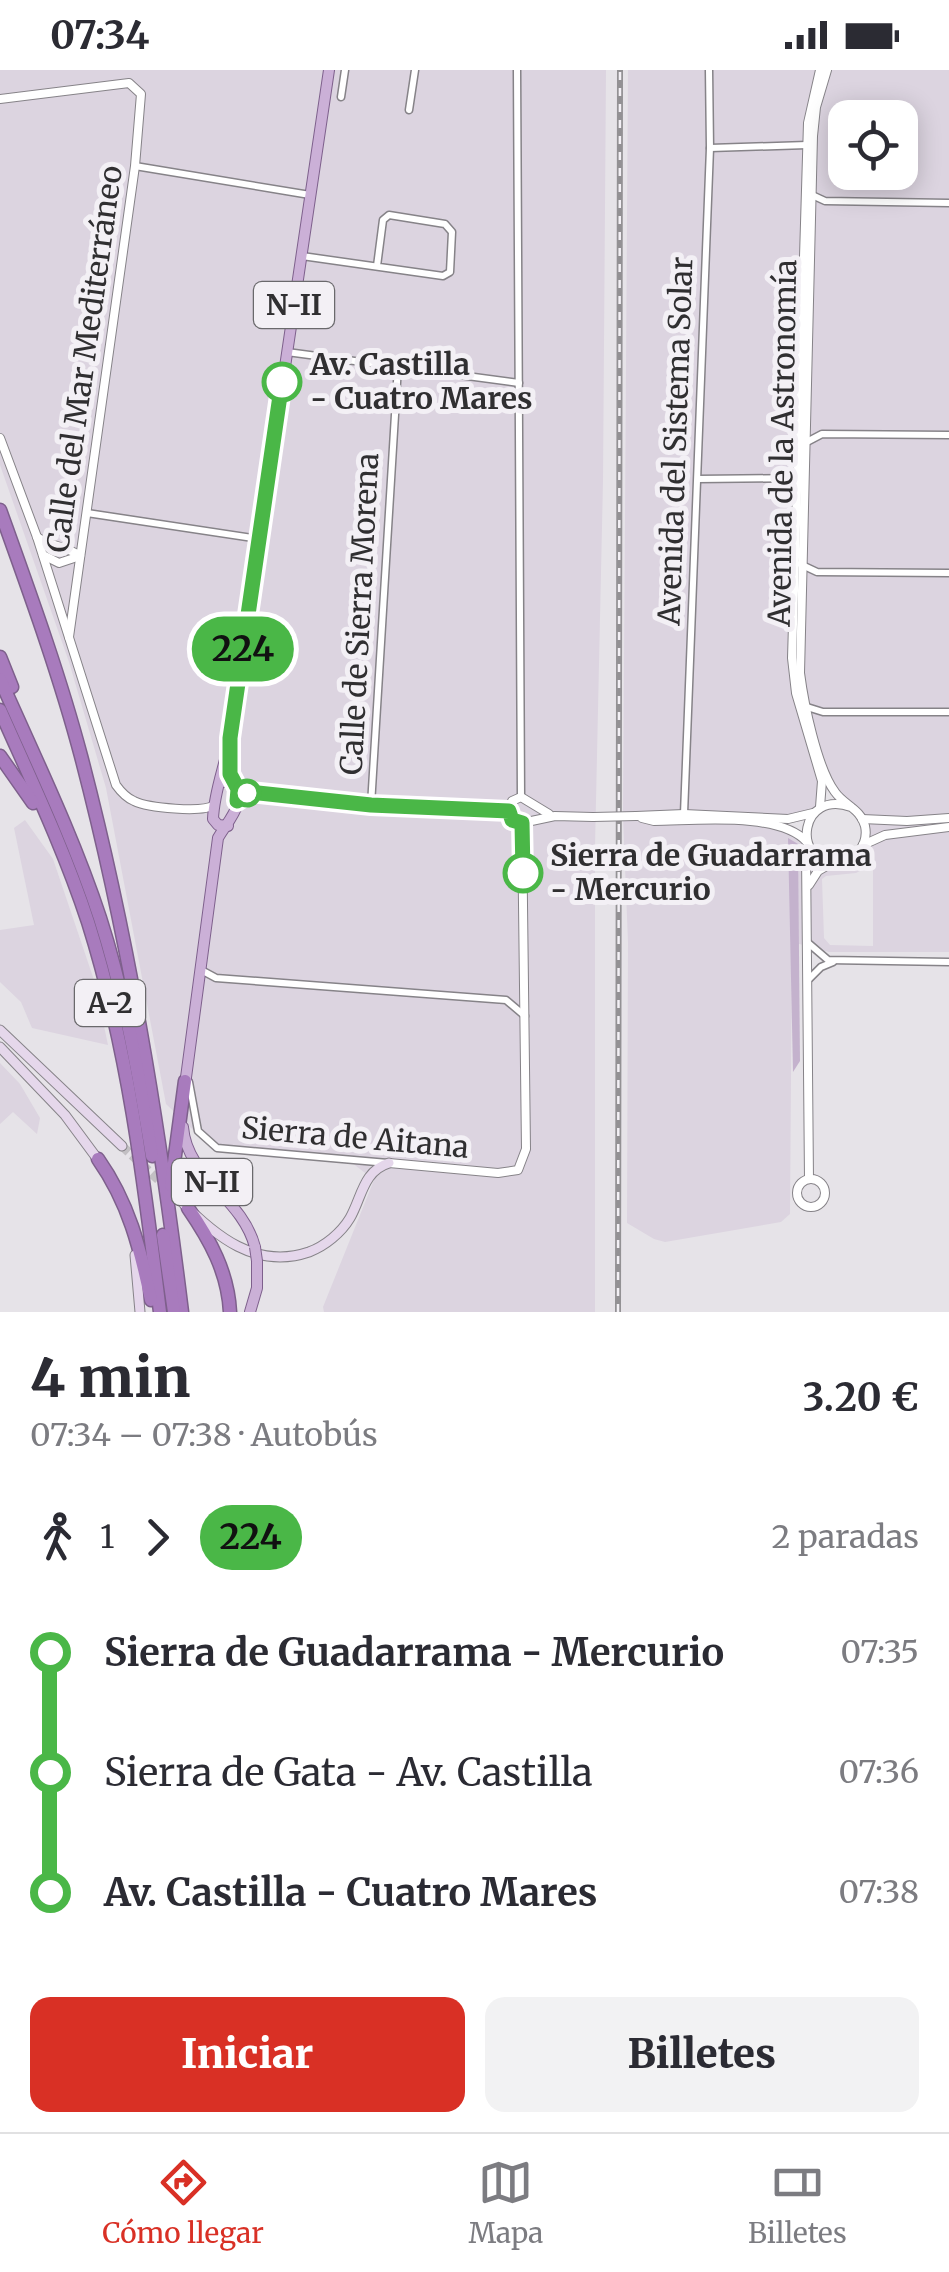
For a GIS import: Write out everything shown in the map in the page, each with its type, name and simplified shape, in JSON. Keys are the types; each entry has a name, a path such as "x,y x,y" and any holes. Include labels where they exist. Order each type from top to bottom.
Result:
{"highway":[{"path":"0,510 58,678 102,840 151,1092 182,1312"},
{"path":"0,657 49,772 63,820"},
{"name":"A-2","path":"0,679 63,820 100,917 122,992 142,1092 174,1312"},
{"name":"A-2","path":"0,710 61,848 109,996 130,1094 156,1312"},
{"path":"0,756 38,810 87,921"},
{"path":"177,1267 171,1175 186,1075"},
{"path":"98,1159 126,1206 156,1312"},
{"path":"184,1204 214,1250 223,1272 230,1312"}],"main road":[{"name":"N-II","path":"250,1312 257,1288 255,1247 240,1211 198,1166 186,1146 186,1075 218,838 234,818 237,801 230,783 230,738 329,70"},
{"name":"N-II","path":"214,821 214,804 230,783"},
{"path":"214,821 228,826"},
{"path":"0,1030 122,1146"},
{"path":"0,1047 65,1116 98,1159 131,1238 140,1312"},
{"path":"184,1204 241,1249 269,1258 292,1256 316,1249 341,1230 370,1175 389,1163"}],"street":[{"path":"341,97 345,70"},
{"path":"409,110 415,70"},
{"path":"517,70 521,797"},
{"name":"Avenida del Sistema Solar","path":"684,814 710,70"},
{"name":"Avenida de la Astronomía","path":"817,810 822,781 792,666 797,480 806,424 812,214 809,191 823,70"},
{"name":"Avenida de la Astronomía","path":"823,70 810,108 807,145 802,445 806,472 800,673 807,724 835,792 851,807"},
{"name":"Calle del Mar Mediterráneo","path":"0,99 122,84 138,88 142,104 69,637"},
{"path":"807,145 813,136"},
{"path":"710,148 807,145"},
{"path":"807,145 813,160"},
{"path":"135,166 310,195"},
{"path":"809,191 825,201 949,202"},
{"path":"812,214 825,201"},
{"path":"302,256 443,276 450,272 452,232 445,224 389,216 383,220 377,266"},
{"path":"287,352 519,383"},
{"name":"Calle de Sierra Morena","path":"371,805 398,366"},
{"path":"806,424 822,434"},
{"path":"802,445 822,434 949,435"},
{"path":"0,438 37,538 116,786 130,800 214,821"},
{"path":"698,479 797,480 806,472"},
{"path":"797,480 805,492"},
{"path":"86,513 259,539"},
{"path":"66,547 84,532"},
{"path":"37,538 80,556"},
{"path":"796,548 804,568 817,572 949,573"},
{"path":"42,554 59,563 80,556"},
{"path":"803,586 817,572"},
{"path":"806,706 824,712 949,712"},
{"path":"807,724 824,712"},
{"path":"230,783 250,792 371,805 509,811"},
{"path":"237,801 250,792"},
{"path":"521,797 555,816"},
{"path":"521,797 512,802 509,811 512,820 526,822 555,816 684,814 788,819 841,803 862,818 866,828 863,845"},
{"path":"167,808 203,810 214,804"},
{"path":"525,1016 526,822 534,806"},
{"path":"810,1179 806,832 817,810"},
{"path":"668,821 684,814 700,821"},
{"path":"636,816 774,826 797,832 818,857 834,863"},
{"path":"862,818 908,822 949,818"},
{"name":"N-II","path":"200,966 198,952 214,821"},
{"path":"807,889 818,870 850,859 863,845 885,836 949,827"},
{"path":"807,942 821,957 839,961 949,962"},
{"path":"808,980 821,967 839,961"},
{"path":"200,966 216,978 506,1000 525,1016"},
{"path":"194,1002 204,982 216,978"},
{"path":"506,1000 525,987"},
{"name":"Sierra de Aitana","path":"186,1075 196,1126 216,1148 498,1173 518,1170 526,1149 525,1016"}],"shaded area":[{"path":"0,70 606,70 595,847 595,1312 324,1312 374,1180 351,1162 214,1150 166,1104 106,788 69,662 0,465"},
{"path":"628,70 820,70 808,123 792,658 796,693 822,781 822,800 813,813 800,818 684,814 639,817 789,828 802,836 818,857 834,863 857,854 863,845 865,828 858,812 835,792 828,778 809,722 800,673 816,107 827,70 949,70 949,952 829,952 792,942 790,1214 781,1222 665,1242 627,1223 628,942 623,816","holes":["873,864 873,946 830,945 824,938 822,879 826,876 856,873"]},
{"path":"25,820 53,859 95,983 108,1045 32,1028 21,1002 0,982 0,930 34,925 14,828"},
{"path":"788,838 798,844 800,1061 793,1072"},
{"path":"0,1063 20,1084 40,1118 37,1134 13,1112 0,1124"}],"tunnel":[{"path":"122,1146 180,1200"}],"railway":[{"path":"618,1312 620,70"}],"bus line":[{"name":"224","path":"282,382 230,738 230,774 238,789 237,801 250,792 371,805 509,811 512,820 522,823 523,873"}],"place":[{"name":"Av. Castilla - Cuatro Mares","path":"282,382"},
{"name":"Sierra de Guadarrama - Mercurio","path":"523,873"}]}
